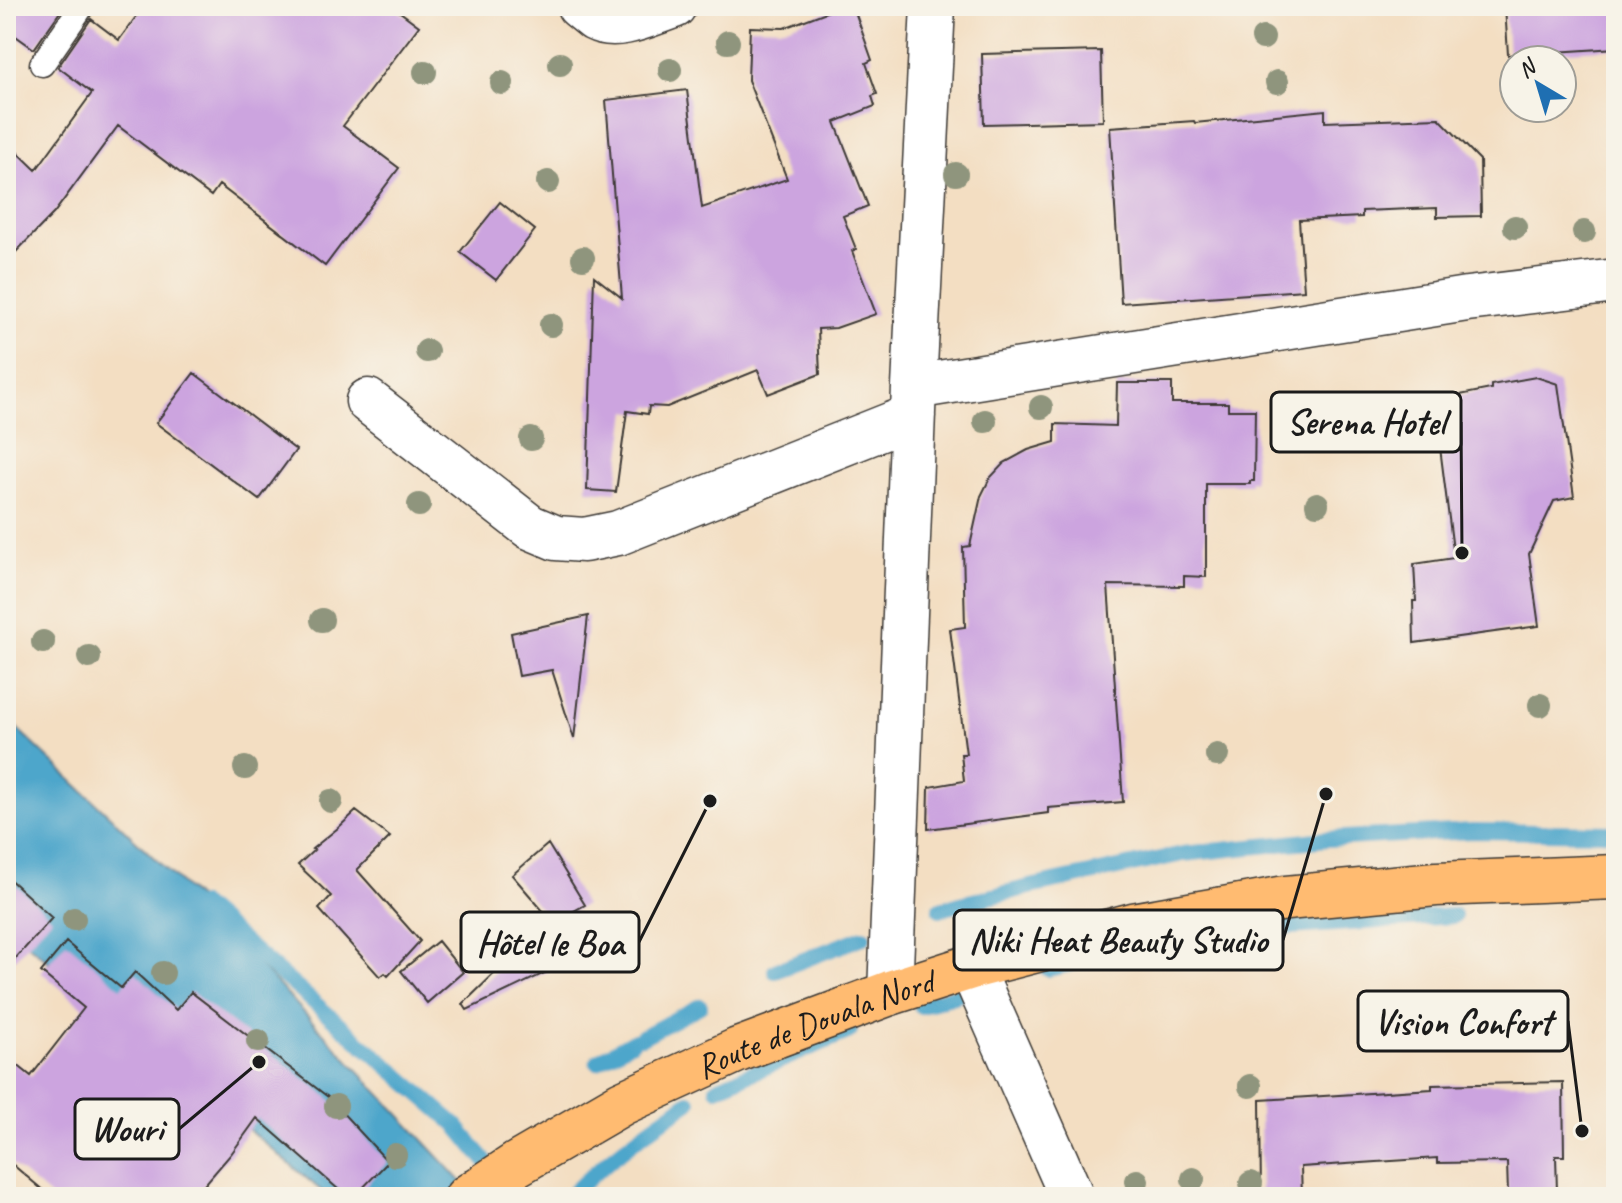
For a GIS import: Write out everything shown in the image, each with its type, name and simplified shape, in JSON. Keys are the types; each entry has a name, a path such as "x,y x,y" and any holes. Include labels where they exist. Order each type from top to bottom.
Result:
{"main road":[{"name":"Route de Douala Nord","path":"467,1197 622,1103 738,1050 890,993 971,967 1133,925 1286,898 1436,884 1616,877"}],"street":[{"path":"579,6 596,19 611,23 627,14 674,6"},
{"path":"890,993 913,402 933,6"},
{"path":"368,401 530,527 556,538 584,540 618,533 913,402 1467,299 1616,281"},
{"path":"971,967 1072,1197"}],"lane":[{"path":"42,64 82,6"}],"water":[{"path":"6,718 205,906 476,1197 329,1197 6,926"}],"building":[{"path":"6,6 64,6 34,49 6,29"},
{"path":"144,6 392,6 419,26 343,126 399,168 325,266 219,185 211,196 118,126 54,213 6,262 6,141 36,170 92,93 58,67 91,19 119,40"},
{"path":"842,6 853,6 872,60 866,63 877,94 872,96 875,106 835,122 868,206 843,216 856,249 852,251 876,314 836,328 818,329 820,374 768,394 758,370 667,407 649,406 648,414 627,411 616,492 587,490 594,276 622,298 606,100 687,90 702,208 787,179 748,80 750,27 784,28"},
{"path":"1505,6 1616,6 1616,48 1578,50 1578,44 1507,44"},
{"path":"1101,51 1103,121 984,124 982,54"},
{"path":"1325,110 1325,122 1439,118 1480,160 1481,216 1437,217 1437,208 1362,211 1362,217 1299,220 1304,290 1121,303 1110,127 1195,123"},
{"path":"500,202 535,230 496,280 460,252"},
{"path":"194,373 296,450 259,500 156,423"},
{"path":"1536,377 1558,384 1574,497 1554,501 1529,554 1539,626 1414,643 1414,564 1454,558 1434,400"},
{"path":"1117,383 1172,383 1172,403 1228,403 1228,410 1255,410 1254,481 1250,484 1206,484 1206,577 1184,576 1184,586 1108,585 1123,802 1048,808 1048,813 928,829 929,787 964,781 961,754 966,754 950,629 965,627 963,547 970,546 981,496 990,478 1004,463 1028,450 1055,442 1055,424 1116,426"},
{"path":"588,616 574,739 552,670 519,676 511,633"},
{"path":"356,811 390,837 357,870 420,941 388,976 385,973 380,977 319,909 331,896 298,865"},
{"path":"548,844 585,905 556,921 574,959 467,1010 463,1004 550,919 512,875"},
{"path":"6,876 52,918 6,969"},
{"path":"438,941 463,972 427,1003 401,971"},
{"path":"66,942 121,988 135,972 176,1010 191,992 328,1097 388,1162 354,1197 347,1197 257,1118 194,1197 51,1197 6,1159 6,1056 31,1076 84,1008 41,972"},
{"path":"1563,1082 1564,1156 1556,1156 1557,1192 1508,1194 1507,1162 1437,1163 1437,1158 1301,1167 1302,1197 1261,1197 1260,1100 1432,1089 1432,1085"}],"waterway":[{"path":"940,909 1183,854 1327,839 1473,831 1616,833"},
{"path":"201,905 456,1125 515,1197"},
{"path":"1048,969 1167,942 1261,929 1454,916"},
{"path":"775,971 863,937"},
{"path":"921,1006 979,988"},
{"path":"642,1037 700,1006"},
{"path":"717,1088 850,1031"},
{"path":"597,1062 633,1041"},
{"path":"575,1191 630,1144 689,1102"}],"place":[{"name":"Serena Hotel","path":"1462,553"},
{"name":"Niki Heat Beauty Studio","path":"1326,794"},
{"name":"Hôtel le Boa","path":"710,801"},
{"name":"Wouri","path":"259,1062"},
{"name":"Vision Confort","path":"1582,1131"}]}
